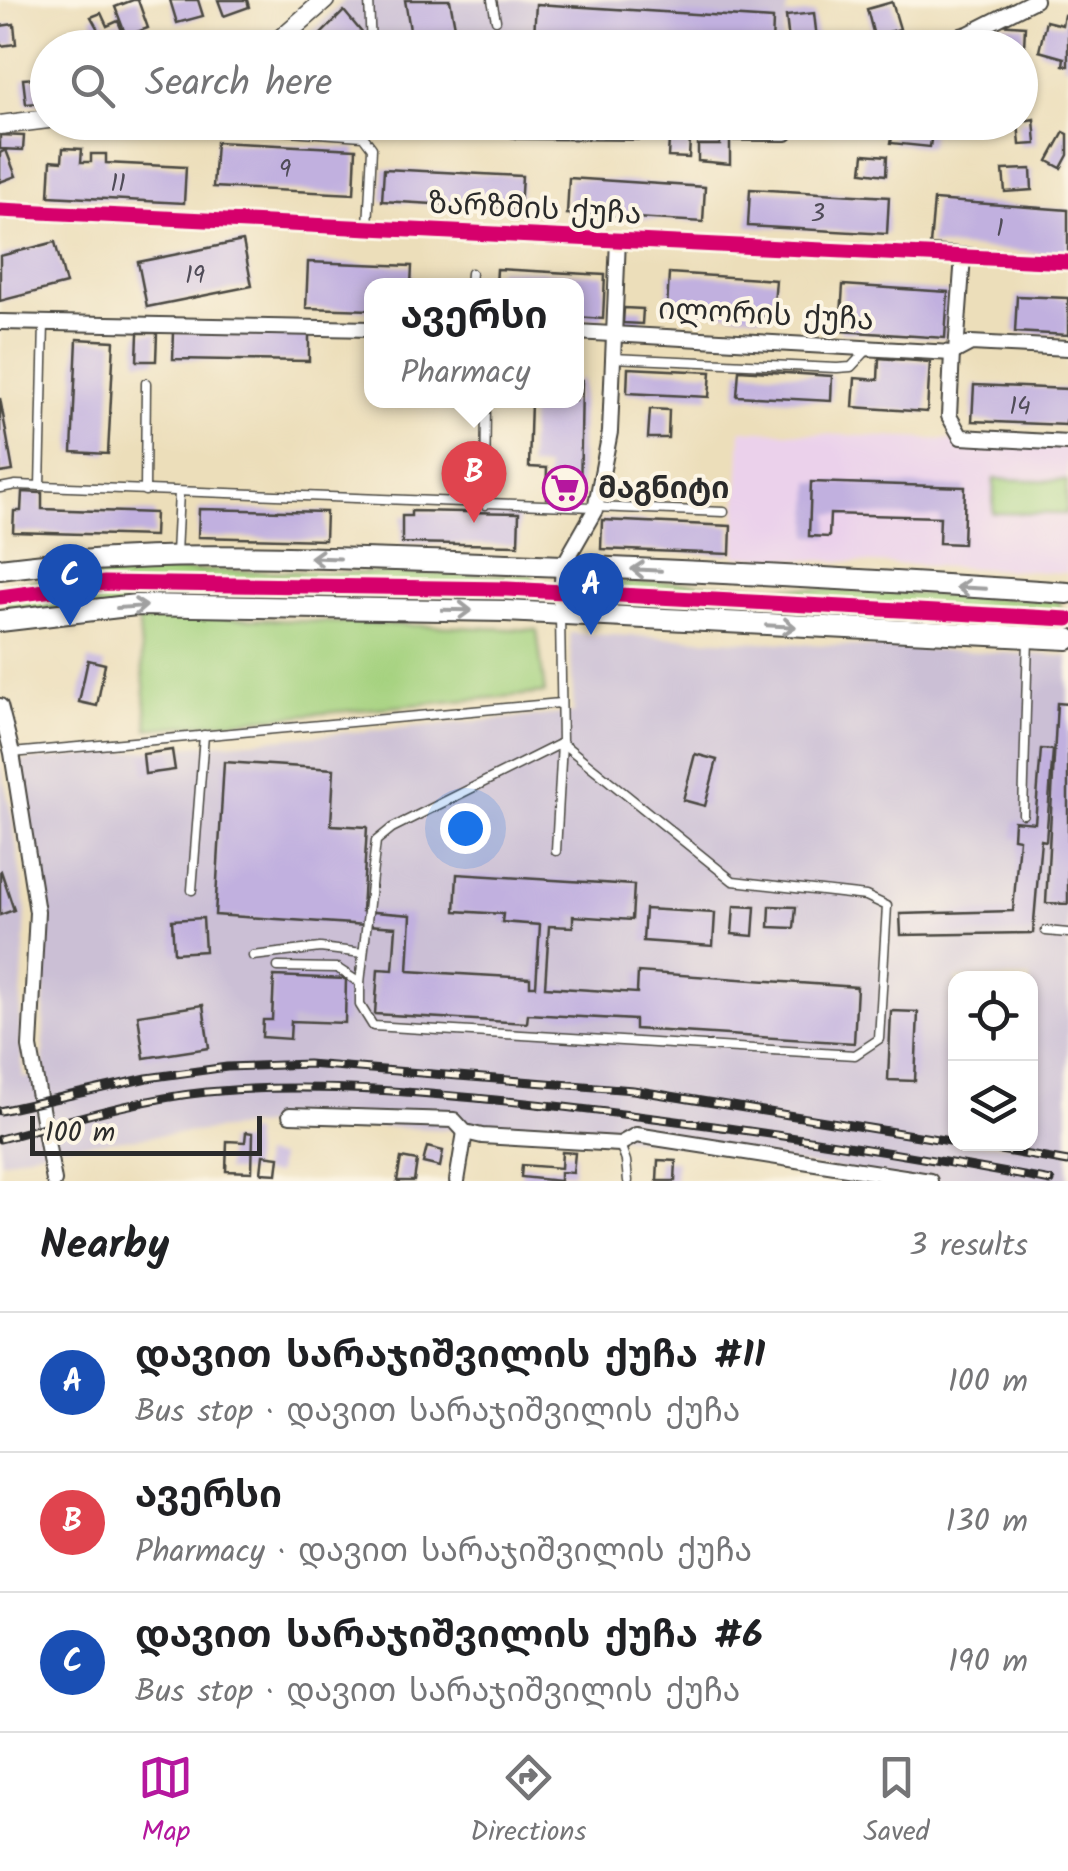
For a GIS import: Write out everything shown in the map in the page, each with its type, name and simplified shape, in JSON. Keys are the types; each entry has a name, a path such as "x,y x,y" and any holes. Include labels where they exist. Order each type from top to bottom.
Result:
{"main road":[{"path":"0,569 84,560 294,557 562,566 1066,596"},
{"path":"0,621 136,605 505,611 1028,638 1066,636"}],"street":[{"path":"291,30 325,0"},
{"path":"970,30 1035,0"},
{"path":"0,125 30,121"},
{"name":"ზარზმის ქუჩა","path":"0,210 1068,262"},
{"path":"560,615 562,566 595,510 610,432 618,239"},
{"path":"963,256 949,416 961,436 1068,443"},
{"path":"0,322 364,328"},
{"name":"ილორის ქუჩა","path":"584,332 954,352 970,343 1068,348"},
{"path":"0,706 12,754 37,912 30,1048 54,1181"},
{"path":"290,1115 454,1120 466,1132 482,1136 620,1144 636,1135 930,1181"},
{"path":"458,1181 466,1132"}],"lane":[{"path":"369,0 370,30"},
{"path":"492,0 496,20"},
{"path":"366,140 372,148 368,227"},
{"path":"471,273 471,278"},
{"path":"40,486 44,323"},
{"path":"612,358 837,368 851,367 869,348"},
{"path":"145,491 146,382"},
{"path":"484,505 486,408"},
{"path":"0,488 40,486 724,512"},
{"path":"176,558 178,492"},
{"path":"556,851 562,743 560,615"},
{"path":"1024,814 1028,638"},
{"path":"12,754 560,702"},
{"path":"192,890 204,736"},
{"path":"562,743 733,881 866,896 887,906 879,1039 856,1055 374,1026 360,1005 360,982 376,841 392,828 562,743"},
{"path":"1046,931 1068,933"},
{"path":"253,956 320,948 363,952"},
{"path":"278,967 337,968 360,982"},
{"path":"620,1144 628,1181"}],"shaded area":[{"path":"345,0 788,0 784,30 313,30"},
{"path":"741,430 1068,446 1068,573 735,556"},
{"path":"570,633 1068,656 1068,1181 915,1181 623,1137 283,1123 57,1146 0,1162 0,762 26,912 20,1018 23,1078 43,1075 46,908 19,761 574,713"}],"green space":[{"path":"994,479 1067,481 1066,514 993,513"},
{"path":"102,569 532,575 535,582 530,606 13,611 7,607 6,587 10,584"},
{"path":"672,582 1060,601 1061,618 1050,629 575,605 575,587 581,583"},
{"path":"138,615 537,630 545,693 148,729"}],"building":[{"path":"138,0 148,28 124,30 115,7"},
{"path":"170,0 198,0 203,16 177,23"},
{"path":"218,0 247,0 249,7 224,16"},
{"path":"405,0 450,0 456,30 410,30"},
{"path":"892,2 900,29 872,30 867,9"},
{"path":"536,4 773,19 773,30 534,30"},
{"path":"344,11 360,30 325,30"},
{"path":"101,13 107,26 118,21 122,30 98,30 91,17"},
{"path":"814,13 816,30 788,30 786,16"},
{"path":"1064,15 1068,16 1068,66 1063,65 1064,58 1039,51 1046,21 1062,25"},
{"path":"14,24 16,44 0,46 0,26"},
{"path":"997,24 1025,26 1025,30 997,30"},
{"path":"30,78 30,104 26,104 23,79"},
{"path":"1064,132 1068,134 1068,155 1061,168 1048,161"},
{"path":"0,135 24,136 23,150 0,149"},
{"path":"669,140 690,140 689,158 668,157"},
{"path":"720,140 730,140 730,164 698,161 698,145 720,145"},
{"path":"891,140 931,140 930,147 891,143"},
{"path":"1020,140 1036,140 1036,144 1020,145"},
{"path":"216,142 356,149 354,194 213,187"},
{"path":"63,148 82,149 81,162 91,162 91,154 106,154 106,163 186,167 184,203 49,196 51,160 62,161"},
{"path":"6,150 16,176 0,182 0,153"},
{"path":"864,154 887,156 886,175 862,172"},
{"path":"384,169 522,176 520,209 382,201"},
{"path":"1031,169 1032,190 1005,192 1003,170"},
{"path":"569,178 705,187 703,222 567,214"},
{"path":"750,189 889,197 887,234 748,226"},
{"path":"934,200 1068,210 1068,255 930,245"},
{"path":"243,241 252,286 147,307 138,262"},
{"path":"55,242 66,284 0,301 0,256"},
{"path":"308,262 412,266 411,278 364,278 364,310 306,308"},
{"path":"497,269 605,275 603,319 584,318 584,278 496,278"},
{"path":"669,273 776,280 773,317 667,309"},
{"path":"843,285 948,292 945,338 840,331"},
{"path":"1017,296 1068,298 1068,335 1015,332"},
{"path":"624,308 643,309 642,324 623,323"},
{"path":"174,332 309,334 309,361 173,359"},
{"path":"138,333 157,333 156,361 137,361"},
{"path":"77,339 114,341 108,454 72,452"},
{"path":"879,358 930,362 927,412 853,407 855,378 878,380"},
{"path":"628,368 711,372 709,397 627,393"},
{"path":"739,370 832,376 831,401 737,396"},
{"path":"974,385 1068,389 1066,425 972,421"},
{"path":"0,398 13,471 0,473"},
{"path":"531,408 582,408 580,499 546,498 547,468 529,467"},
{"path":"650,409 669,410 668,438 648,438"},
{"path":"811,482 965,487 963,544 939,543 940,517 830,514 829,537 809,536"},
{"path":"22,492 42,493 42,509 155,513 154,536 13,532 14,511 21,511"},
{"path":"199,509 326,512 325,540 198,537"},
{"path":"411,511 519,513 518,545 402,543 402,516 411,516"},
{"path":"602,520 731,526 730,554 601,549"},
{"path":"88,660 105,664 97,706 79,702"},
{"path":"1057,703 1068,704 1068,904 1046,903"},
{"path":"1041,749 1053,750 1033,933 901,935 900,914 1013,911 1019,839 1013,838 1014,821 1035,823"},
{"path":"172,750 175,770 145,774 143,754"},
{"path":"695,754 717,760 705,806 683,800"},
{"path":"224,762 334,769 331,825 367,827 362,911 411,915 408,971 530,978 530,986 536,986 540,925 502,922 503,914 455,911 457,874 634,885 632,920 573,916 573,927 549,926 545,987 637,993 638,972 857,987 854,1043 635,1029 635,1020 528,1014 527,1023 375,1014 378,969 393,970 396,927 215,915"},
{"path":"0,872 14,910 0,915"},
{"path":"734,906 755,907 753,936 732,934"},
{"path":"770,906 796,907 794,928 769,927"},
{"path":"645,909 715,913 713,946 643,941"},
{"path":"203,918 205,951 174,953 172,920"},
{"path":"274,976 346,979 345,1023 291,1021 290,1039 262,1037 263,1020 272,1020"},
{"path":"203,1005 209,1048 144,1058 138,1015"},
{"path":"891,1011 918,1012 915,1081 888,1080"},
{"path":"246,1132 253,1133 252,1172 226,1171 227,1141 245,1142"},
{"path":"427,1147 443,1151 440,1167 423,1163"},
{"path":"562,1152 575,1153 573,1173 560,1172 560,1181 521,1177 522,1165 561,1168"},
{"path":"263,1155 279,1157 277,1174 261,1173"},
{"path":"401,1158 417,1161 414,1181 397,1181"},
{"path":"658,1160 676,1161 675,1181 657,1181"}],"railway":[{"path":"0,1111 147,1078 227,1067 308,1064 633,1090 948,1141"},
{"path":"0,1139 181,1095 338,1088 468,1097 680,1121 1051,1181"},
{"path":"1006,1151 1068,1162"}],"cycle path":[{"path":"0,210 1068,262"},
{"path":"0,597 105,583 507,589 1068,619"}],"place":[{"name":"მაგნიტი","path":"565,488"},
{"name":"ავერსი","path":"474,523"},
{"name":"დავით სარაჯიშვილის ქუჩა #6","path":"70,626"},
{"name":"დავით სარაჯიშვილის ქუჩა #11","path":"591,635"}]}
